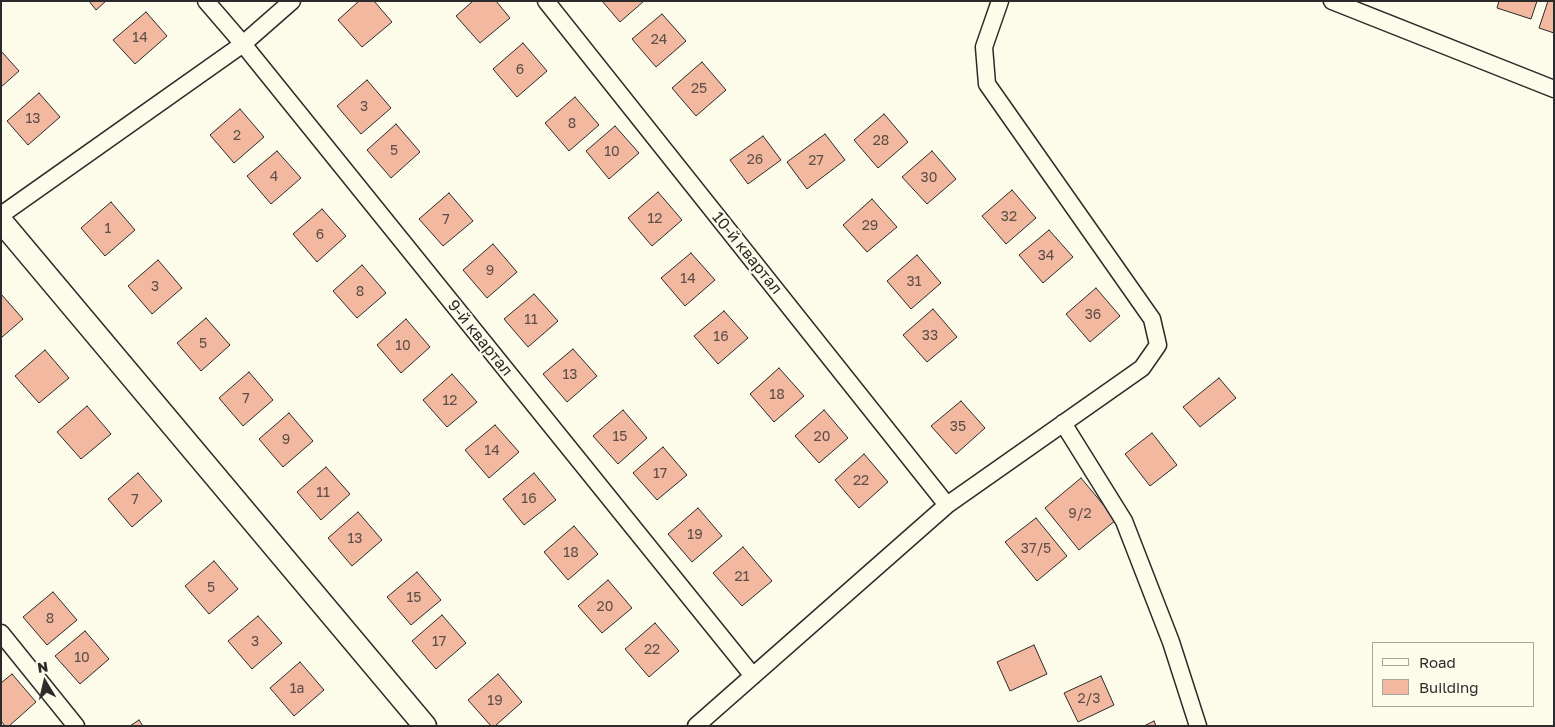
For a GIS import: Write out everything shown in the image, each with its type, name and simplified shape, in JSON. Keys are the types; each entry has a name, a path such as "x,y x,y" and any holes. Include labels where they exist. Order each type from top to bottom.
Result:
{"street":[{"name":"9-й квартал","path":"206,1 243,44 753,676"},
{"path":"1,214 243,44 292,1"},
{"name":"10-й квартал","path":"546,1 947,505"},
{"path":"696,726 947,505 1142,368 1158,345 1152,319 987,84 984,47 1000,1"},
{"path":"1332,1 1554,89"},
{"path":"1,220 424,725"},
{"path":"1063,423 1124,521 1171,642 1198,726"},
{"path":"1,633 76,726"}],"building":[{"path":"89,1 106,1 96,10"},
{"path":"359,1 374,1 392,22 362,47 338,20"},
{"path":"473,1 496,1 510,18 480,43 456,16"},
{"path":"602,1 644,1 620,22"},
{"path":"1499,1 1537,1 1531,19 1497,8"},
{"path":"1548,1 1554,1 1554,33 1539,28"},
{"path":"146,12 167,36 135,64 113,40"},
{"path":"662,14 686,41 656,67 632,39"},
{"path":"523,43 547,71 517,97 493,69"},
{"path":"1,51 19,71 1,87"},
{"path":"702,62 726,90 696,116 672,88"},
{"path":"367,80 391,108 361,134 337,106"},
{"path":"39,93 60,117 28,145 7,121"},
{"path":"575,97 599,125 569,151 545,123"},
{"path":"240,109 264,137 234,163 210,135"},
{"path":"884,114 908,142 878,168 854,140"},
{"path":"396,124 420,152 391,178 367,150"},
{"path":"615,126 639,153 609,179 586,151"},
{"path":"825,134 845,160 807,189 787,162"},
{"path":"763,136 781,160 748,184 730,160"},
{"path":"277,151 301,178 271,204 247,176"},
{"path":"932,151 956,179 927,204 902,177"},
{"path":"1012,190 1036,218 1006,244 982,216"},
{"path":"658,192 682,220 652,246 628,218"},
{"path":"449,193 473,221 443,246 419,219"},
{"path":"872,199 897,227 867,252 843,225"},
{"path":"111,202 135,230 105,256 81,228"},
{"path":"322,209 346,236 317,262 293,234"},
{"path":"1049,230 1073,257 1043,283 1019,255"},
{"path":"493,244 517,272 487,298 463,270"},
{"path":"691,253 715,280 685,306 661,278"},
{"path":"917,255 941,283 911,309 887,281"},
{"path":"158,260 182,288 152,314 128,286"},
{"path":"362,265 386,293 357,318 333,291"},
{"path":"1096,288 1120,316 1090,342 1066,314"},
{"path":"1,294 23,319 1,338"},
{"path":"534,294 558,321 528,347 504,319"},
{"path":"933,309 957,337 927,362 903,335"},
{"path":"724,311 748,338 718,364 694,336"},
{"path":"206,318 230,345 201,371 177,343"},
{"path":"406,319 430,347 401,373 377,345"},
{"path":"573,349 597,376 567,402 543,374"},
{"path":"45,350 69,378 39,403 15,376"},
{"path":"779,368 804,396 774,422 750,394"},
{"path":"249,372 273,400 243,426 219,398"},
{"path":"452,374 477,402 447,427 423,400"},
{"path":"1219,378 1236,398 1200,427 1183,407"},
{"path":"961,401 985,428 956,454 931,426"},
{"path":"87,406 111,434 81,459 57,432"},
{"path":"623,410 647,438 618,464 593,436"},
{"path":"824,410 848,438 819,463 795,436"},
{"path":"289,413 313,441 283,467 259,439"},
{"path":"495,425 519,452 489,478 465,450"},
{"path":"1152,433 1177,465 1150,486 1125,454"},
{"path":"663,447 687,475 657,500 633,473"},
{"path":"864,454 888,482 859,508 835,480"},
{"path":"326,467 350,494 321,520 297,492"},
{"path":"138,473 162,501 132,527 108,499"},
{"path":"534,473 556,500 524,525 503,499"},
{"path":"1081,478 1116,520 1079,550 1045,508"},
{"path":"698,508 722,536 692,562 668,534"},
{"path":"358,512 382,540 352,566 328,538"},
{"path":"1036,518 1067,556 1037,581 1005,542"},
{"path":"574,526 598,554 568,580 544,552"},
{"path":"743,547 772,581 742,606 713,573"},
{"path":"214,561 238,589 209,614 185,586"},
{"path":"417,572 441,600 411,625 387,597"},
{"path":"608,580 632,608 602,633 578,606"},
{"path":"53,592 77,620 47,645 23,617"},
{"path":"442,615 466,643 436,669 412,641"},
{"path":"258,616 282,643 252,669 228,641"},
{"path":"655,623 679,651 649,677 625,649"},
{"path":"85,631 109,659 80,684 55,656"},
{"path":"1034,645 1047,674 1010,691 997,662"},
{"path":"300,662 324,690 294,716 270,688"},
{"path":"12,674 36,702 9,726 5,726 1,721 1,683"},
{"path":"498,674 522,702 495,726 491,726 468,700"},
{"path":"1101,676 1114,705 1078,722 1064,693"},
{"path":"139,720 143,726 130,726"},
{"path":"1154,721 1156,726 1144,726"}]}
